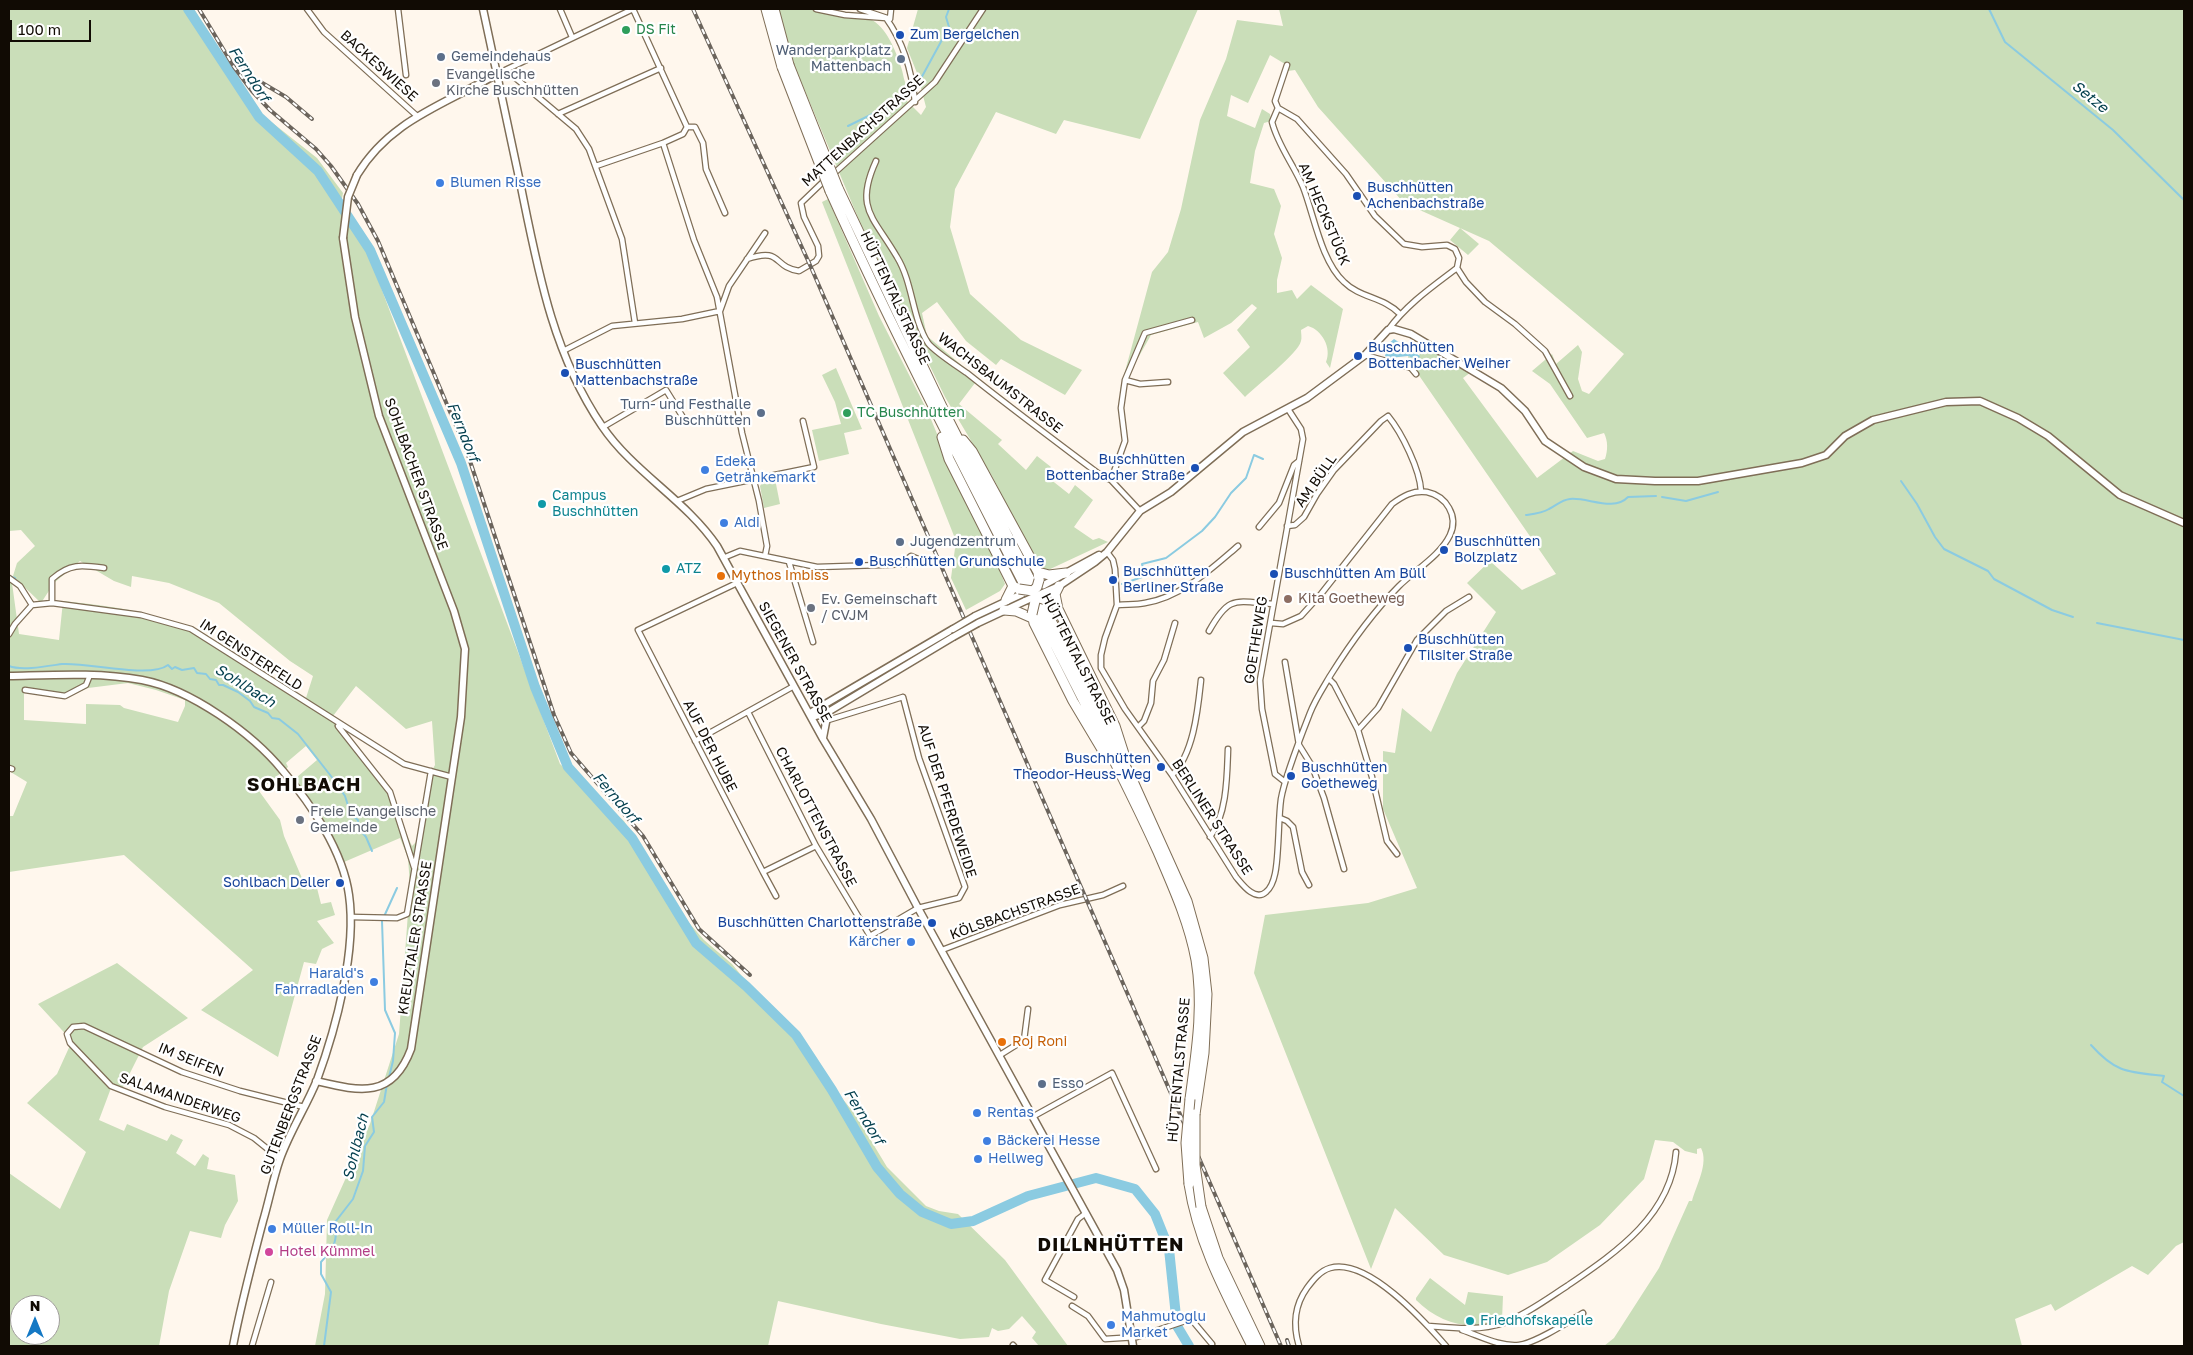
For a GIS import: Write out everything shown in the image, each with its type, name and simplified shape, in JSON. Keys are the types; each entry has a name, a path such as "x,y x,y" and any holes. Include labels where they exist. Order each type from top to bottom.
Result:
{"highway":[{"name":"HÜTTENTALSTRASSE","path":"766,9 785,66 874,288 936,415 1128,780 1180,903 1196,960 1200,1013 1186,1143 1189,1184 1193,1208 1204,1244 1252,1346"},
{"name":"HÜTTENTALSTRASSE","path":"774,9 785,66"},
{"name":"HÜTTENTALSTRASSE","path":"834,190 1187,901 1203,958 1207,1014 1195,1114 1195,1164 1201,1207 1218,1258 1260,1346"},
{"path":"936,415 949,459 1032,591 1054,606 1115,726 1128,780"},
{"path":"946,415 972,451 1032,591 1032,616 1082,716 1108,760 1128,780"},
{"path":"1006,600 1032,591 1049,575 1066,574"},
{"path":"1054,606 1055,594 1059,586"},
{"path":"1004,610 1016,610 1032,616"}],"street":[{"name":"BACKESWIESE","path":"307,9 324,32 418,116"},
{"path":"398,9 406,75"},
{"name":"SIEGENER STRASSE","path":"483,9 540,279 553,325 577,384 603,427 623,451 704,526 723,558 823,739 871,819 1117,1270 1124,1290 1133,1346"},
{"path":"560,9 572,37"},
{"path":"497,74 633,9 687,126"},
{"path":"816,9 845,15 886,18 890,18 891,9"},
{"path":"860,9 886,18 893,28 910,68 915,102"},
{"name":"MATTENBACHSTRASSE","path":"747,259 762,254 771,255 785,266 799,271 816,261 819,256 818,246 804,217 801,203 936,82 983,9"},
{"name":"AM HECKSTÜCK","path":"1287,65 1276,101 1278,108 1272,122 1274,132 1303,187 1316,228 1335,273 1354,290 1391,305 1400,314"},
{"path":"558,114 661,68"},
{"path":"506,70 576,129 589,149 622,239 635,323"},
{"name":"SOHLBACHER STRASSE","path":"461,717 464,649 454,610 427,546 379,416 355,317 343,238 348,197 357,175 368,157 401,126 497,74"},
{"path":"1032,591 1059,586 1107,552 1140,511 1171,492 1243,432 1307,398 1365,355 1391,329 1400,314 1457,268 1459,258 1455,249 1447,245 1422,247 1404,244 1375,216 1346,174 1297,119 1278,108"},
{"path":"596,166 663,143 683,134 687,126"},
{"path":"687,126 695,127 703,143 706,169 725,212"},
{"path":"663,143 694,240 717,297 742,433 767,546 765,556"},
{"name":"WACHSBAUMSTRASSE","path":"876,161 867,180 865,194 868,209 898,257 907,276 913,301 928,344 1088,466 1103,477 1111,480 1140,511"},
{"path":"720,311 729,286 765,233"},
{"path":"1457,268 1466,282 1485,302 1515,324 1545,351 1570,396"},
{"path":"564,351 612,326 682,319 720,311"},
{"path":"1111,480 1125,441 1121,408 1125,380 1144,333 1192,320"},
{"path":"1391,329 1411,334 1501,388 1525,411 1545,441 1584,467 1616,479 1698,481 1802,463 1826,455 1845,436 1862,424 1873,420 1946,402 1980,401 2018,418 2048,436 2120,495 2184,523"},
{"path":"1365,355 1411,368 1416,374"},
{"path":"1125,380 1140,384 1168,382"},
{"path":"603,427 666,390 684,419"},
{"name":"AM BÜLL","path":"1288,409 1301,429 1303,439 1287,526 1295,525 1304,517 1334,470 1388,416 1401,435 1421,480 1421,491"},
{"path":"677,501 706,489 814,467 803,421"},
{"path":"1259,527 1279,503 1294,465 1299,461"},
{"path":"1271,623 1283,624 1301,616 1327,587 1392,504 1405,495 1421,491"},
{"name":"BERLINER STRASSE","path":"1107,552 1113,560 1115,570 1117,605 1103,647 1101,668 1138,726 1172,774 1236,877 1247,890 1254,894 1262,894 1266,892 1273,878 1285,782 1310,712 1349,644 1385,601 1439,550 1450,536 1452,516 1448,505 1441,497 1421,491"},
{"name":"GOETHEWEG","path":"1285,782 1275,774 1260,694 1260,680 1287,526"},
{"path":"1117,605 1146,603 1171,594 1198,580 1238,546"},
{"path":"723,558 740,551 817,567 901,564"},
{"path":"810,713 821,716 953,637 1004,610 1032,591 1107,552"},
{"path":"789,562 813,642"},
{"path":"52,604 52,579 63,570 81,565 104,568"},
{"path":"9,578 20,586 32,605 15,624 9,634"},
{"name":"AUF DER HUBE","path":"736,583 637,628 776,896"},
{"path":"1358,730 1378,708 1417,640 1446,611 1469,597"},
{"path":"810,713 975,616 1006,600"},
{"path":"1209,631 1222,610 1233,602 1273,604"},
{"name":"IM GENSTERFELD","path":"32,605 52,604 141,615 191,629 336,723 404,764 452,777"},
{"path":"1138,726 1144,721 1151,703 1153,680 1164,660 1175,623"},
{"path":"1285,662 1299,745 1312,766 1324,798 1344,869"},
{"path":"25,690 65,696 86,685 90,675"},
{"name":"GUTENBERGSTRASSE","path":"9,676 90,675 143,680 180,693 238,727 274,759 308,802 331,843 349,894 351,917 350,948 326,1052 316,1081 280,1159 251,1267 233,1346"},
{"path":"1329,679 1334,684 1358,730 1372,776 1387,841 1397,854"},
{"path":"1172,774 1187,749 1197,718 1201,680"},
{"path":"695,741 794,686"},
{"name":"AUF DER PFERDEWEIDE","path":"825,721 903,697 919,758 964,887 959,898 918,908"},
{"name":"CHARLOTTENSTRASSE","path":"748,712 816,846 870,936 918,908"},
{"path":"823,739 828,712"},
{"name":"KREUZTALER STRASSE","path":"316,1081 354,1090 369,1090 395,1077 405,1065 411,1049 461,717"},
{"name":"IM GENSTERFELD","path":"336,723 390,792 414,867"},
{"path":"1210,837 1217,828 1224,798 1228,748"},
{"path":"351,917 397,918 407,914 430,771"},
{"path":"1280,818 1288,821 1293,828 1302,872 1309,885"},
{"path":"763,872 816,846"},
{"name":"KÖLSBACHSTRASSE","path":"942,950 1060,905 1103,895 1123,886"},
{"path":"1000,1055 1024,1040 1028,1009"},
{"name":"IM SEIFEN","path":"73,1027 84,1026 94,1029 182,1072 240,1091 304,1106"},
{"name":"SALAMANDERWEG","path":"73,1027 67,1034 70,1043 111,1086 166,1107 229,1125 254,1138 280,1159"},
{"path":"1034,1116 1112,1073 1156,1170"},
{"path":"1429,1326 1461,1329 1488,1327 1504,1323 1527,1312 1615,1253 1647,1220 1659,1204 1673,1175 1676,1152"},
{"path":"1074,1297 1045,1280 1078,1219 1086,1213"},
{"path":"1299,1346 1294,1330 1295,1315 1306,1291 1317,1276 1329,1268 1343,1267 1370,1278 1399,1298 1429,1326 1446,1346"},
{"path":"252,1346 271,1282"},
{"path":"1072,1306 1088,1316 1105,1339 1132,1338 1191,1319 1212,1344"},
{"path":"1461,1329 1494,1342 1520,1345 1555,1330 1583,1313"}],"green space":[{"path":"9,9 194,9 260,113 317,158 343,193 340,208 368,253 560,764 624,821 684,917 704,940 732,964 855,1114 887,1167 926,1206 939,1211 958,1214 1005,1260 1068,1346 1039,1346 1032,1338 1036,1332 1022,1316 1009,1329 998,1331 992,1328 989,1337 960,1339 778,1301 768,1346 315,1346 325,1294 327,1220 370,1124 399,1034 410,886 408,858 400,838 344,862 290,783 317,760 306,746 286,763 288,767 259,791 280,820 284,836 307,890 317,888 321,904 331,902 335,915 317,921 334,943 322,949 316,964 304,962 278,1057 201,1010 253,970 124,855 9,872 9,816 13,816 27,782 9,771 9,576 12,583 19,634 59,640 63,601 103,606 143,613 168,621 204,637 306,698 313,676 290,661 219,603 169,583 132,576 131,587 114,581 80,561 54,583 41,603 13,576 17,563 35,546 21,530 9,531","holes":["128,683 185,700 185,706 178,722 124,708 120,705 86,704 86,724 24,720 24,691 66,698 88,688","356,686 406,729 432,721 435,765 429,776 417,841 412,846 387,793 333,716"]},
{"path":"779,9 810,9 816,12 870,19 876,22 886,33 896,54 909,88 907,101 921,115 926,107 917,73 907,48 918,9 1198,9 1140,139 1064,120 1056,134 996,112 955,189 950,227 970,294 1021,340 1082,370 1065,395 1001,359 996,365 966,341 937,302 922,313 927,336 978,379 959,404 1002,440 998,444 1026,470 1037,456 1051,467 1045,475 1069,494 1075,485 1093,500 1074,527 1093,540 1099,538 1108,542 1046,571 1037,563 992,476 945,397 859,220 795,67"},
{"path":"1279,9 2184,9 2184,1242 2176,1246 2148,1275 2132,1266 2055,1311 2051,1304 2015,1319 2022,1346 1604,1346 1614,1338 1659,1268 1689,1201 1692,1201 1703,1167 1704,1160 1701,1148 1697,1149 1697,1154 1685,1151 1673,1142 1655,1140 1644,1179 1600,1225 1547,1262 1508,1275 1444,1255 1395,1208 1371,1269 1254,973 1265,915 1368,903 1417,888 1383,809 1383,751 1395,753 1402,708 1431,732 1457,673 1496,612 1467,583 1490,561 1522,590 1556,574 1418,374 1411,368 1408,356 1418,360 1422,345 1471,372 1463,378 1537,478 1573,451 1598,461 1605,459 1607,446 1604,433 1587,438 1550,384 1532,371 1552,354 1556,364 1578,345 1582,352 1578,379 1582,391 1589,394 1624,354 1489,241 1404,203 1318,107 1295,70 1288,71 1285,64 1270,55 1248,103 1231,95 1227,116 1255,128 1262,109 1270,114 1271,121 1264,123 1255,151 1250,183 1274,189 1281,206 1274,234 1282,258 1277,280 1277,293 1292,290 1297,299 1311,285 1343,309 1330,368 1326,362 1328,351 1324,340 1318,331 1308,326 1301,330 1301,341 1293,354 1245,397 1223,373 1250,347 1237,330 1257,308 1252,304 1231,323 1204,338 1198,322 1151,335 1120,390 1152,272 1168,252 1181,209 1200,120 1226,59 1237,20 1283,26"},
{"path":"828,199 879,316 928,412 956,480 993,553 1005,584 1000,591 966,610 951,578 956,541 822,202"},
{"path":"1460,228 1479,244 1468,255 1450,240"},
{"name":"TC Buschhütten","path":"836,368 862,429 844,433 849,454 819,461 812,430 841,424 835,402 822,375"},
{"path":"775,479 780,504 764,508 760,486 763,482"},
{"path":"117,963 188,1018 143,1047 123,1087 111,1088 99,1120 124,1131 127,1124 167,1141 171,1134 183,1140 176,1153 195,1166 203,1154 209,1158 207,1169 235,1175 238,1201 225,1225 221,1238 190,1231 169,1291 159,1346 9,1346 9,1173 60,1209 86,1152 27,1103 57,1074 72,1041 38,1004"},
{"path":"1430,1278 1465,1305 1468,1292 1503,1296 1502,1320 1490,1324 1467,1325 1456,1324 1435,1315 1416,1300"}],"water":[{"path":"1394,339 1420,356 1418,360 1408,356 1389,358 1385,356 1388,344"}],"waterway":[{"name":"Ferndorf","path":"188,9 259,117 318,171 370,250 461,463 535,687 568,767 632,838 696,943 746,986 796,1035 832,1090 877,1167 900,1194 922,1212 951,1224 973,1221 1028,1196 1096,1178 1135,1189 1155,1214 1169,1249 1177,1326 1189,1346"},
{"path":"919,82 949,27 946,17 949,9"},
{"name":"Setze","path":"1989,9 2005,42 2113,130 2184,200"},
{"path":"848,126 905,98"},
{"path":"1122,584 1145,576 1142,564 1166,558 1202,531 1215,517 1231,493 1246,478 1254,455 1263,459"},
{"path":"1901,481 1944,549 1988,571 1994,579 2052,610 2073,617"},
{"path":"1662,497 1686,501 1718,492"},
{"path":"1526,515 1544,511 1570,499 1608,504 1622,501 1628,497 1656,496"},
{"path":"9,576 15,578 16,581"},
{"path":"2097,623 2184,640"},
{"name":"Sohlbach","path":"9,666 28,668 73,664 148,670 159,669 168,665 172,669 175,667 182,670 194,668 197,673 206,674 210,679 216,680 219,685 238,692 250,701 254,707 268,713 272,718 279,719 298,734 345,796 351,815 358,820 357,826 366,837 372,851"},
{"name":"Sohlbach","path":"389,1077 393,1061 395,1033 385,1010 382,921 397,888"},
{"path":"2091,1045 2108,1061 2123,1070 2164,1076 2162,1082 2184,1096"},
{"name":"Sohlbach","path":"324,1346 331,1292 321,1274 321,1262 334,1244 336,1221 353,1199 363,1171 365,1146 374,1132 372,1117 384,1102 387,1084"}],"railway":[{"path":"199,9 234,67 252,91 270,110 316,149 331,166 358,204 378,241 467,452 554,715 571,753 643,836 699,929 750,975"},
{"path":"693,9 810,265 1281,1346"},
{"path":"239,65 254,78 286,97 312,119"},
{"path":"1287,1340 1289,1346"}],"place":[{"name":"DS Fit","path":"626,30"},
{"name":"Zum Bergelchen","path":"900,35"},
{"name":"Gemeindehaus","path":"441,57"},
{"name":"Wanderparkplatz Mattenbach","path":"901,59"},
{"name":"Evangelische Kirche Buschhütten","path":"436,83"},
{"name":"Blumen Risse","path":"440,183"},
{"name":"Buschhütten Achenbachstraße","path":"1357,196"},
{"name":"Buschhütten Bottenbacher Weiher","path":"1358,356"},
{"name":"Buschhütten Mattenbachstraße","path":"565,373"},
{"name":"Turn- und Festhalle Buschhütten","path":"761,413"},
{"name":"TC Buschhütten","path":"847,413"},
{"name":"Buschhütten Bottenbacher Straße","path":"1195,468"},
{"name":"Edeka Getränkemarkt","path":"705,470"},
{"name":"Campus Buschhütten","path":"542,504"},
{"name":"Aldi","path":"724,523"},
{"name":"Jugendzentrum","path":"900,542"},
{"name":"Buschhütten Bolzplatz","path":"1444,550"},
{"name":"Buschhütten Grundschule","path":"859,562"},
{"name":"ATZ","path":"666,569"},
{"name":"Buschhütten Am Büll","path":"1274,574"},
{"name":"Mythos Imbiss","path":"721,576"},
{"name":"Buschhütten Berliner Straße","path":"1113,580"},
{"name":"Kita Goetheweg","path":"1288,599"},
{"name":"Ev. Gemeinschaft / CVJM","path":"811,608"},
{"name":"Buschhütten Tilsiter Straße","path":"1408,648"},
{"name":"Buschhütten Theodor-Heuss-Weg","path":"1161,767"},
{"name":"Buschhütten Goetheweg","path":"1291,776"},
{"name":"Freie Evangelische Gemeinde","path":"300,820"},
{"name":"Sohlbach Deller","path":"340,883"},
{"name":"Buschhütten Charlottenstraße","path":"932,923"},
{"name":"Kärcher","path":"911,942"},
{"name":"Harald's Fahrradladen","path":"374,982"},
{"name":"Roj Roni","path":"1002,1042"},
{"name":"Esso","path":"1042,1084"},
{"name":"Rentas","path":"977,1113"},
{"name":"Bäckerei Hesse","path":"987,1141"},
{"name":"Hellweg","path":"978,1159"},
{"name":"Müller Roll-In","path":"272,1229"},
{"name":"Hotel Kümmel","path":"269,1252"},
{"name":"Friedhofskapelle","path":"1470,1321"},
{"name":"Mahmutoglu Market","path":"1111,1325"}],"district":[{"name":"SOHLBACH","path":"304,785"},
{"name":"DILLNHÜTTEN","path":"1111,1245"}]}
